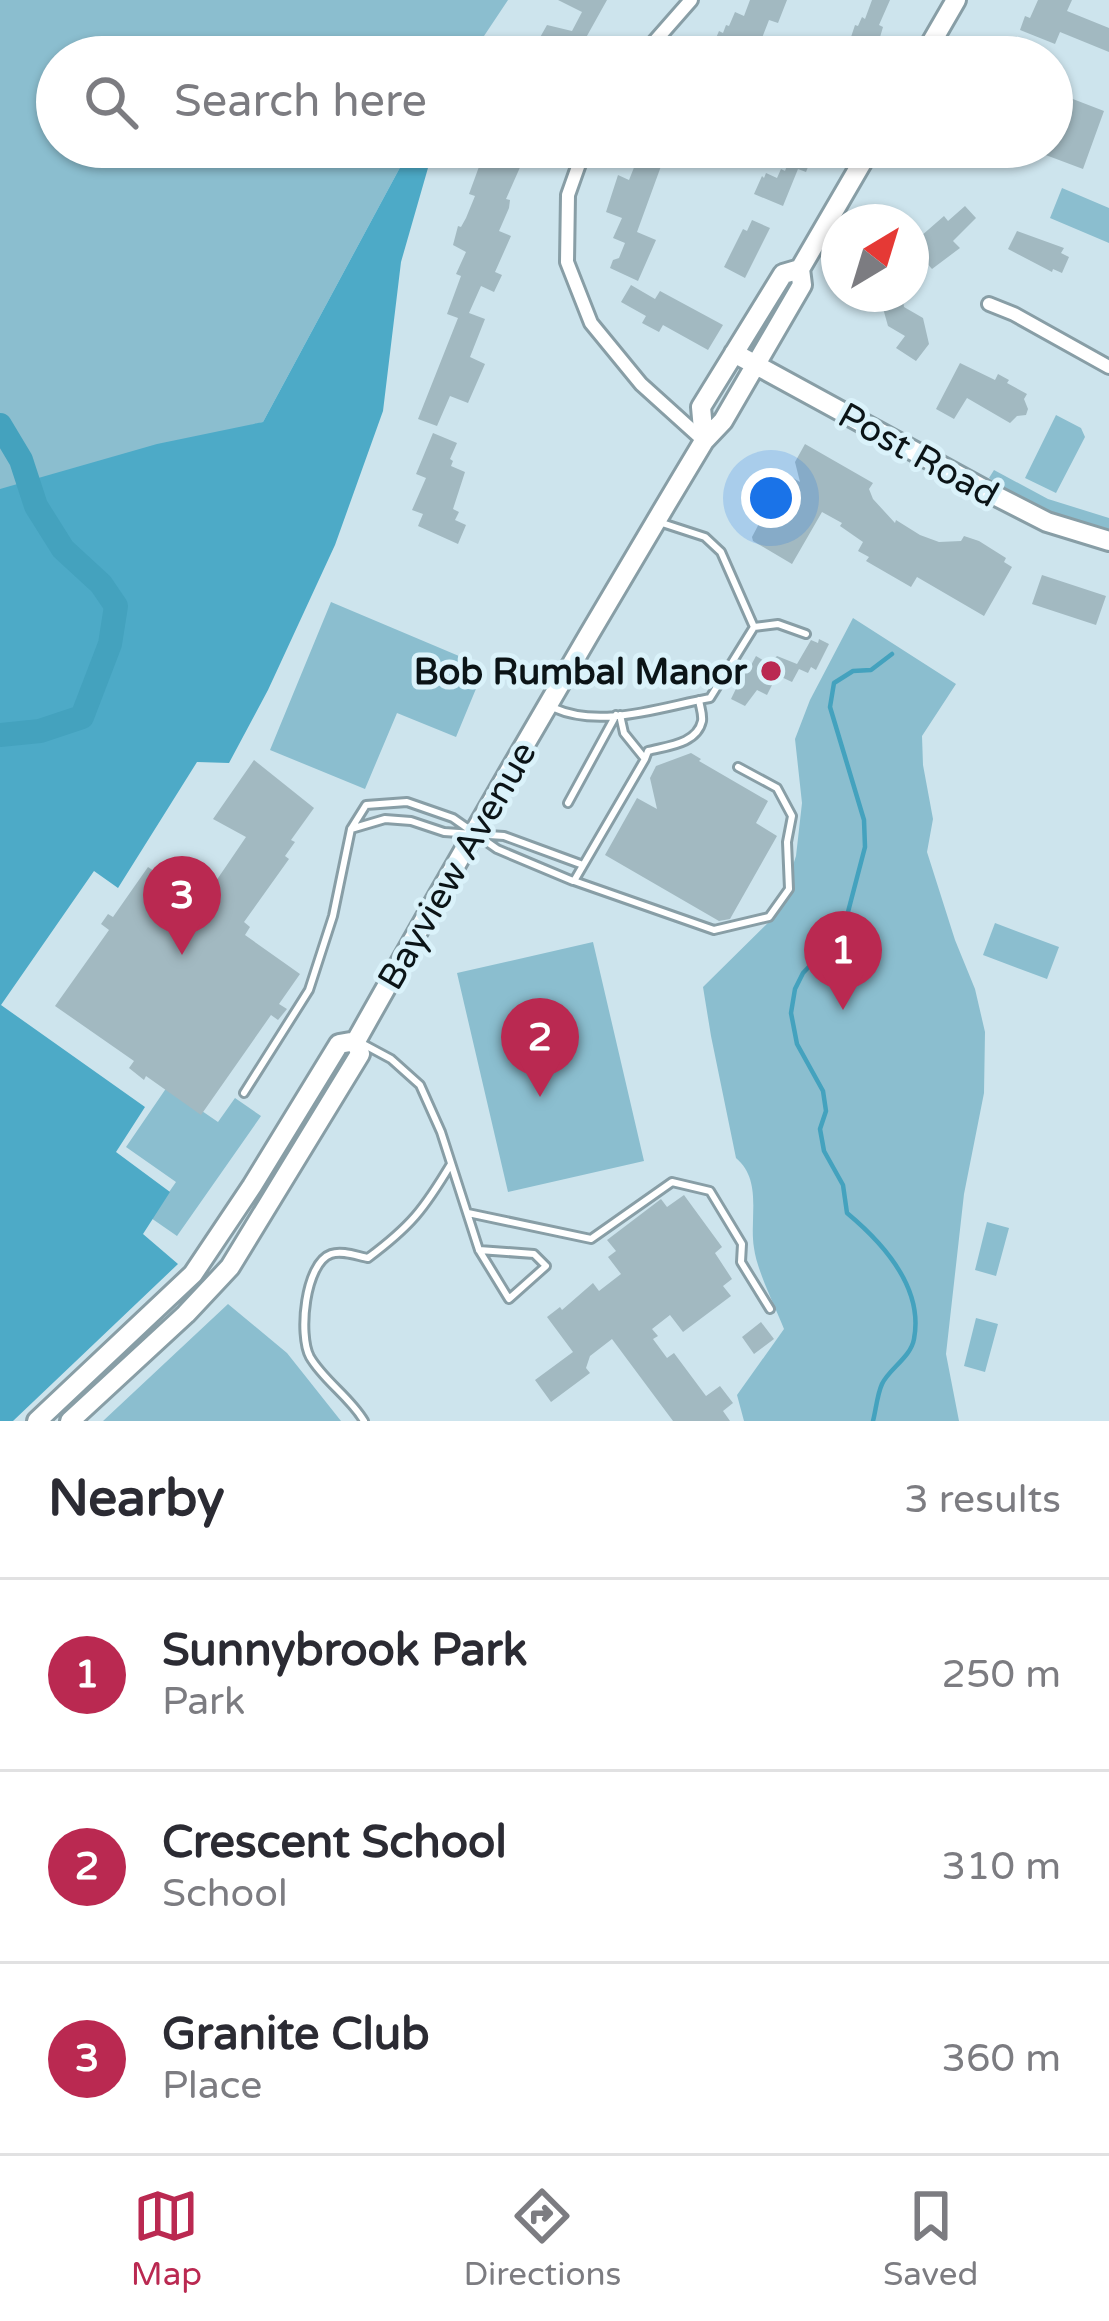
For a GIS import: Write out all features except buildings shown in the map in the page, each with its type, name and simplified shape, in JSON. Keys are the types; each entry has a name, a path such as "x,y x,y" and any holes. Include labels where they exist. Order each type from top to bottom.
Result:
{"main road":[{"path":"935,36 956,0"},
{"name":"Bayview Avenue","path":"70,1421 230,1267 300,1156 360,1054 356,1041 547,705 802,285 800,269 859,168"},
{"name":"Bayview Avenue","path":"704,441 701,407 784,274 800,269"},
{"name":"Post Road","path":"734,353 1047,522 1109,542"},
{"name":"Bayview Avenue","path":"37,1421 193,1274 339,1044 356,1041"}],"street":[{"path":"659,36 691,0"},
{"path":"578,168 568,195 567,262 591,323 640,384 704,441"},
{"path":"989,304 1109,367"}],"lane":[{"path":"656,521 705,537 722,552 754,627"},
{"path":"754,627 778,624 806,634"},
{"path":"547,705 571,716 618,716 710,698 754,627"},
{"path":"574,881 648,751 687,741 693,735 702,721 699,700"},
{"path":"618,716 624,733 645,759"},
{"path":"568,803 618,716"},
{"path":"244,1093 309,990 333,916 351,829 366,805 407,802 453,818 496,848 714,930 770,917 789,889 787,842 792,816 777,788 738,766"},
{"path":"351,829 385,819 411,821 444,832 504,836 583,865"},
{"path":"356,1041 391,1059 420,1085 441,1132 479,1250 509,1299 547,1266 534,1254 479,1250"},
{"path":"364,1421 355,1405 313,1362 305,1346 308,1291 327,1255 338,1252 368,1258 397,1237 422,1211 451,1164"},
{"path":"468,1213 590,1239 672,1182 710,1191 742,1244 741,1262 770,1309"}],"shaded area":[{"path":"0,0 508,0 484,36 36,36 36,168 400,168 263,422 0,492"},
{"path":"400,168 428,168 401,262 383,411 335,545 268,690 229,763 197,762 118,888 94,871 1,1005 145,1107 116,1152 170,1192 143,1234 178,1264 13,1421 0,1421 0,489 157,444 263,422"},
{"path":"1062,188 1109,208 1109,243 1050,218"},
{"path":"1056,415 1081,428 1085,437 1056,493 1025,478"},
{"path":"994,470 1048,499 1109,518 1109,532 1022,501 989,478"},
{"path":"331,602 485,667 456,737 397,713 365,789 270,750"},
{"path":"853,618 956,684 922,736 933,819 927,852 975,989 985,1032 984,1093 964,1194 946,1354 959,1421 744,1421 737,1395 784,1329 756,1257 750,1178 736,1158 703,987 777,914 796,856 802,803 795,739"},
{"path":"995,923 1059,947 1047,979 983,955"},
{"path":"593,942 644,1161 508,1192 457,973"},
{"path":"167,1087 218,1122 235,1098 261,1116 177,1236 151,1218 176,1182 126,1147"},
{"path":"987,1222 1009,1228 996,1276 975,1270"},
{"path":"228,1304 287,1353 341,1421 103,1421"},
{"path":"976,1318 998,1324 985,1372 964,1366"}],"waterway":[{"path":"0,425 21,460 36,506 63,549 101,584 116,606 110,644 82,717 40,731 0,735"},
{"path":"873,1421 882,1384 912,1345 913,1302 887,1252 847,1213 843,1185 824,1151 820,1129 826,1111 823,1091 797,1044 791,1013 803,973 843,931 865,847 864,820 830,707 834,683 853,671 871,670 892,654"}],"place":[{"name":"Bob Rumbal Manor","path":"771,671"},
{"name":"Granite Club","path":"182,955"},
{"name":"Sunnybrook Park","path":"843,1010"},
{"name":"Crescent School","path":"540,1097"}]}
